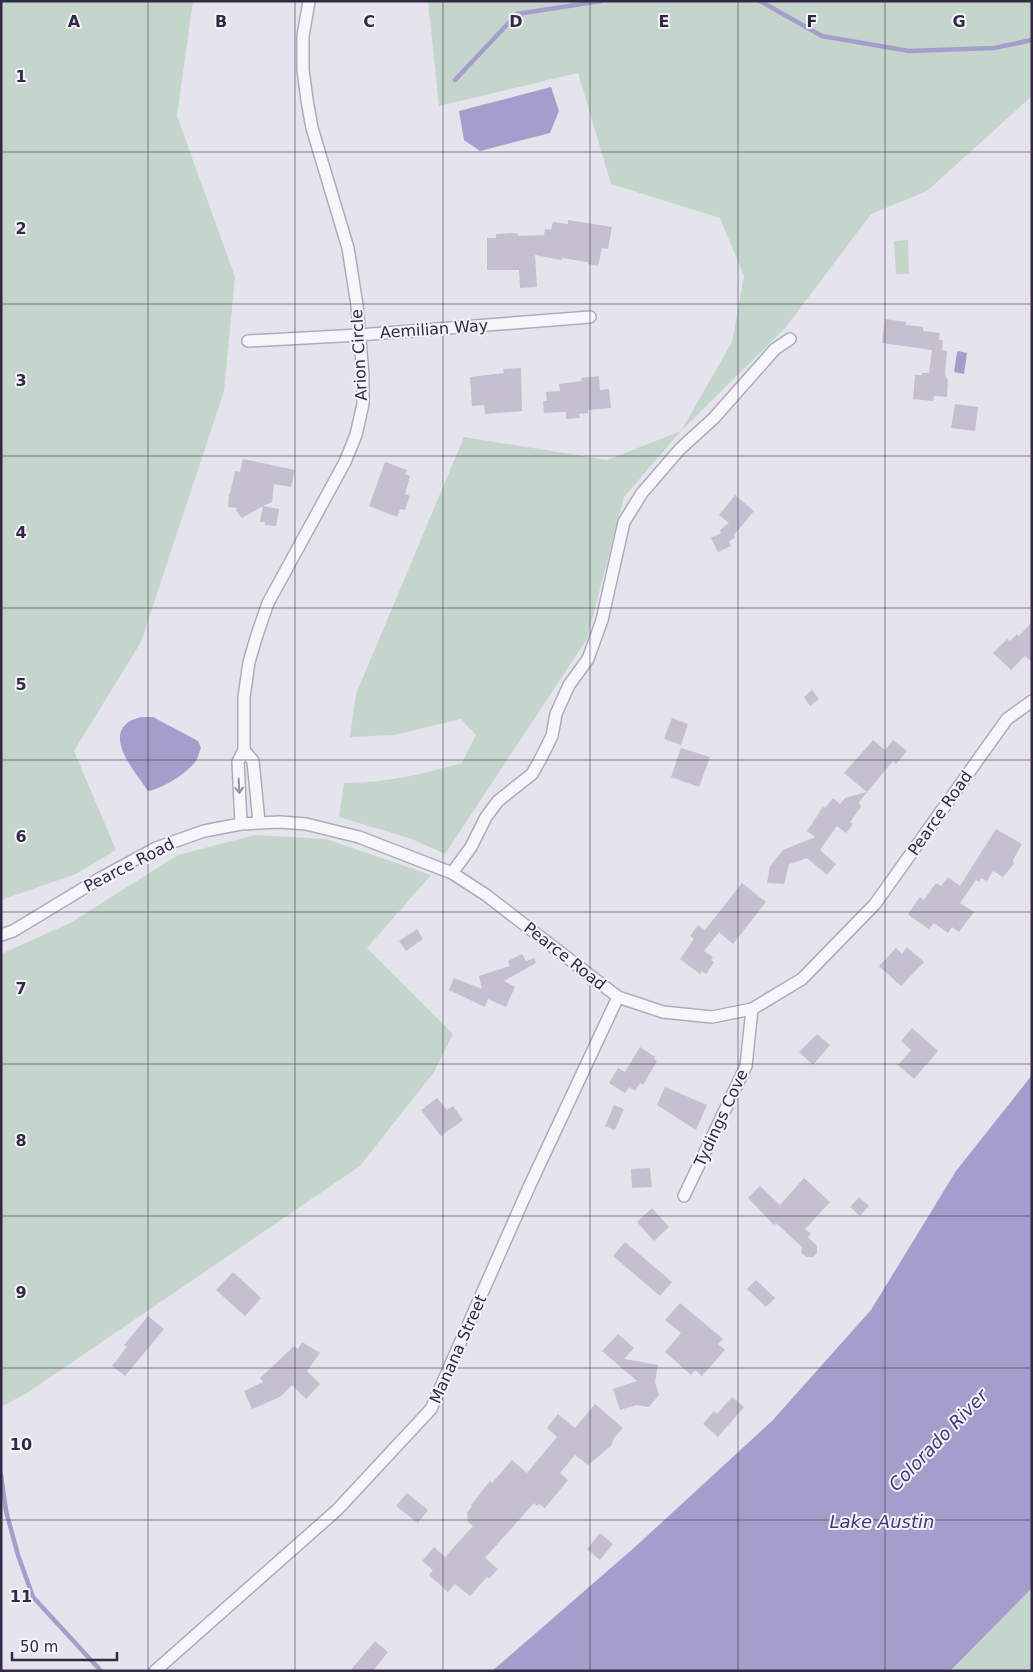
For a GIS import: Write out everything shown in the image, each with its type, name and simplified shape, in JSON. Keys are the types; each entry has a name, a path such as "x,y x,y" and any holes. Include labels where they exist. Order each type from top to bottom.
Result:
{"street":[{"name":"Arion Circle","path":"241,824 238,762 244,750 244,697 250,662 268,603 346,462 356,435 363,404 363,375 357,305 348,248 312,128 307,100 303,70 303,36 309,1"},
{"name":"Aemilian Way","path":"248,341 359,335 590,317"},
{"path":"452,873 471,847 490,812 498,802 532,774 541,758 552,736 556,714 569,685 588,659 602,620 624,522 642,493 680,449 714,418 775,349 790,339"},
{"name":"Pearce Road","path":"1,935 13,931 99,878 156,848 204,831 241,824 280,822 330,829 359,837 452,873 486,895 618,997 663,1012 712,1018 752,1009 802,979 875,904 1007,719 1032,701"},
{"name":"Arion Circle","path":"244,750 253,761 259,822"},
{"name":"Manana Street","path":"155,1671 337,1510 430,1409 540,1164 618,997"},
{"name":"Tydings Cove","path":"684,1196 746,1066 752,1009"}],"green space":[{"path":"1,1 193,1 177,116 235,277 224,391 141,642 74,751 116,850 76,874 1,900"},
{"path":"428,1 1032,1 1032,96 927,191 871,214 786,327 681,431 732,342 744,276 720,218 611,184 578,73 439,106"},
{"path":"908,240 909,274 896,274 894,241"},
{"path":"681,431 624,497 587,639 445,854 412,839 339,817 344,783 404,777 462,763 476,735 461,719 394,735 350,737 356,694 464,437 607,460"},
{"path":"255,835 326,839 431,875 367,948 453,1034 434,1072 360,1166 27,1393 1,1407 1,954 70,923 178,855"},
{"path":"1032,1588 1032,1671 950,1671"}],"water":[{"path":"551,87 559,111 550,133 480,151 464,140 459,111"},
{"path":"958,351 967,353 964,374 954,372"},
{"path":"141,717 153,717 198,741 201,748 196,761 180,776 167,784 148,791 134,772 122,750 120,739 121,730 128,722"},
{"name":"Lake Austin","path":"1032,1075 1032,1588 950,1671 492,1671 635,1547 772,1421 871,1310 956,1171"}],"building":[{"path":"568,220 612,227 608,249 602,248 598,266 588,264 588,262 535,255 537,287 520,288 519,270 487,270 487,238 496,238 496,234 513,233 518,234 518,236 544,235 545,229 551,230 553,222 568,224"},
{"path":"885,319 906,322 906,325 923,327 923,331 940,333 939,340 943,340 942,350 947,351 945,374 948,381 947,397 934,396 933,401 913,399 915,375 929,373 932,350 882,343"},
{"path":"521,368 522,411 485,414 484,405 472,406 470,377 504,373 503,369"},
{"path":"599,376 600,390 609,389 611,408 588,410 588,413 579,414 580,418 566,419 566,412 544,413 543,401 547,401 546,392 560,391 559,384 582,381 581,378"},
{"path":"955,404 978,407 975,431 951,428"},
{"path":"243,459 295,470 291,487 274,484 272,502 242,518 236,511 237,508 228,507 235,471 240,472"},
{"path":"385,462 407,470 405,474 410,476 405,494 410,496 405,510 400,509 397,517 369,506"},
{"path":"735,495 754,511 734,535 735,538 729,541 731,546 718,552 711,538 721,533 720,530 729,523 719,515"},
{"path":"263,506 279,509 276,526 265,525 265,522 260,522"},
{"path":"1032,622 1032,662 1025,656 1011,670 993,653 1007,639 1010,641 1017,634 1019,636"},
{"path":"812,690 819,699 810,706 804,697"},
{"path":"672,718 688,724 681,745 664,739"},
{"path":"873,740 885,750 893,740 907,751 896,764 893,761 859,802 861,807 850,822 853,824 846,833 837,826 820,850 836,864 827,875 807,858 789,864 784,884 767,883 770,866 783,850 815,837 807,831 823,807 825,808 833,798 840,804 845,798 867,792 844,773"},
{"path":"681,748 710,757 699,787 671,777"},
{"path":"996,829 1022,844 1013,860 1014,864 1003,877 993,871 987,881 981,878 979,882 976,880 960,903 974,912 959,932 952,927 948,933 934,923 929,929 908,914 920,897 924,900 936,883 941,886 948,877 960,886"},
{"path":"742,883 766,902 733,944 719,932 704,951 713,957 711,960 714,962 706,974 702,971 700,974 680,959 694,939 690,936 698,925 705,930"},
{"path":"417,929 423,939 406,951 399,941"},
{"path":"907,947 924,962 901,986 879,966 896,948 902,954"},
{"path":"522,954 526,961 534,958 536,963 504,981 515,987 506,1007 488,999 485,1007 449,990 454,978 482,989 479,976 510,966 508,961"},
{"path":"912,1028 938,1051 914,1079 898,1065 911,1050 901,1041"},
{"path":"817,1034 830,1045 813,1065 799,1052"},
{"path":"640,1047 655,1057 654,1059 657,1061 643,1085 640,1083 635,1091 629,1087 625,1093 609,1083 618,1068 625,1072"},
{"path":"665,1087 707,1105 696,1130 657,1105"},
{"path":"437,1098 447,1110 453,1106 463,1120 441,1136 421,1110"},
{"path":"614,1105 624,1109 615,1130 605,1126"},
{"path":"650,1168 652,1187 632,1188 631,1169"},
{"path":"804,1178 830,1202 805,1229 811,1234 808,1237 817,1246 817,1253 813,1257 807,1257 801,1253 802,1247 776,1223 774,1225 748,1198 760,1186 780,1205"},
{"path":"859,1197 869,1206 860,1216 850,1207"},
{"path":"652,1208 669,1227 654,1241 637,1222"},
{"path":"625,1242 672,1282 660,1296 613,1256"},
{"path":"233,1272 261,1298 245,1316 216,1290"},
{"path":"756,1280 775,1298 766,1307 747,1289"},
{"path":"680,1303 723,1339 718,1344 725,1350 702,1376 695,1370 691,1375 665,1352 681,1333 665,1320"},
{"path":"148,1316 164,1329 125,1376 112,1366 127,1347 124,1345"},
{"path":"618,1334 634,1348 624,1359 658,1365 655,1382 659,1395 649,1407 636,1405 620,1410 613,1389 637,1381 602,1351"},
{"path":"302,1342 320,1353 307,1371 320,1384 306,1399 292,1385 280,1397 252,1409 244,1391 263,1382 260,1378 294,1346 298,1349"},
{"path":"732,1397 744,1407 718,1437 703,1424 714,1411 717,1414"},
{"path":"595,1404 623,1428 614,1438 611,1446 588,1465 575,1455 560,1473 568,1480 545,1508 534,1503 485,1558 498,1569 489,1579 487,1577 470,1596 455,1584 448,1592 429,1575 433,1570 422,1561 434,1547 445,1557 473,1526 468,1522 467,1513 471,1505 490,1481 492,1483 512,1460 527,1473 557,1437 547,1428 558,1414 575,1428"},
{"path":"407,1493 428,1510 418,1523 396,1506"},
{"path":"600,1533 613,1544 600,1560 587,1549"},
{"path":"375,1641 388,1652 373,1671 350,1671"}],"waterway":[{"path":"455,80 517,14 601,1"},
{"path":"760,1 822,36 909,51 994,48 1032,40"},
{"path":"1,1475 6,1511 18,1555 33,1597 101,1671"}],"water label":[{"name":"Colorado River","path":"938,1440"}]}
